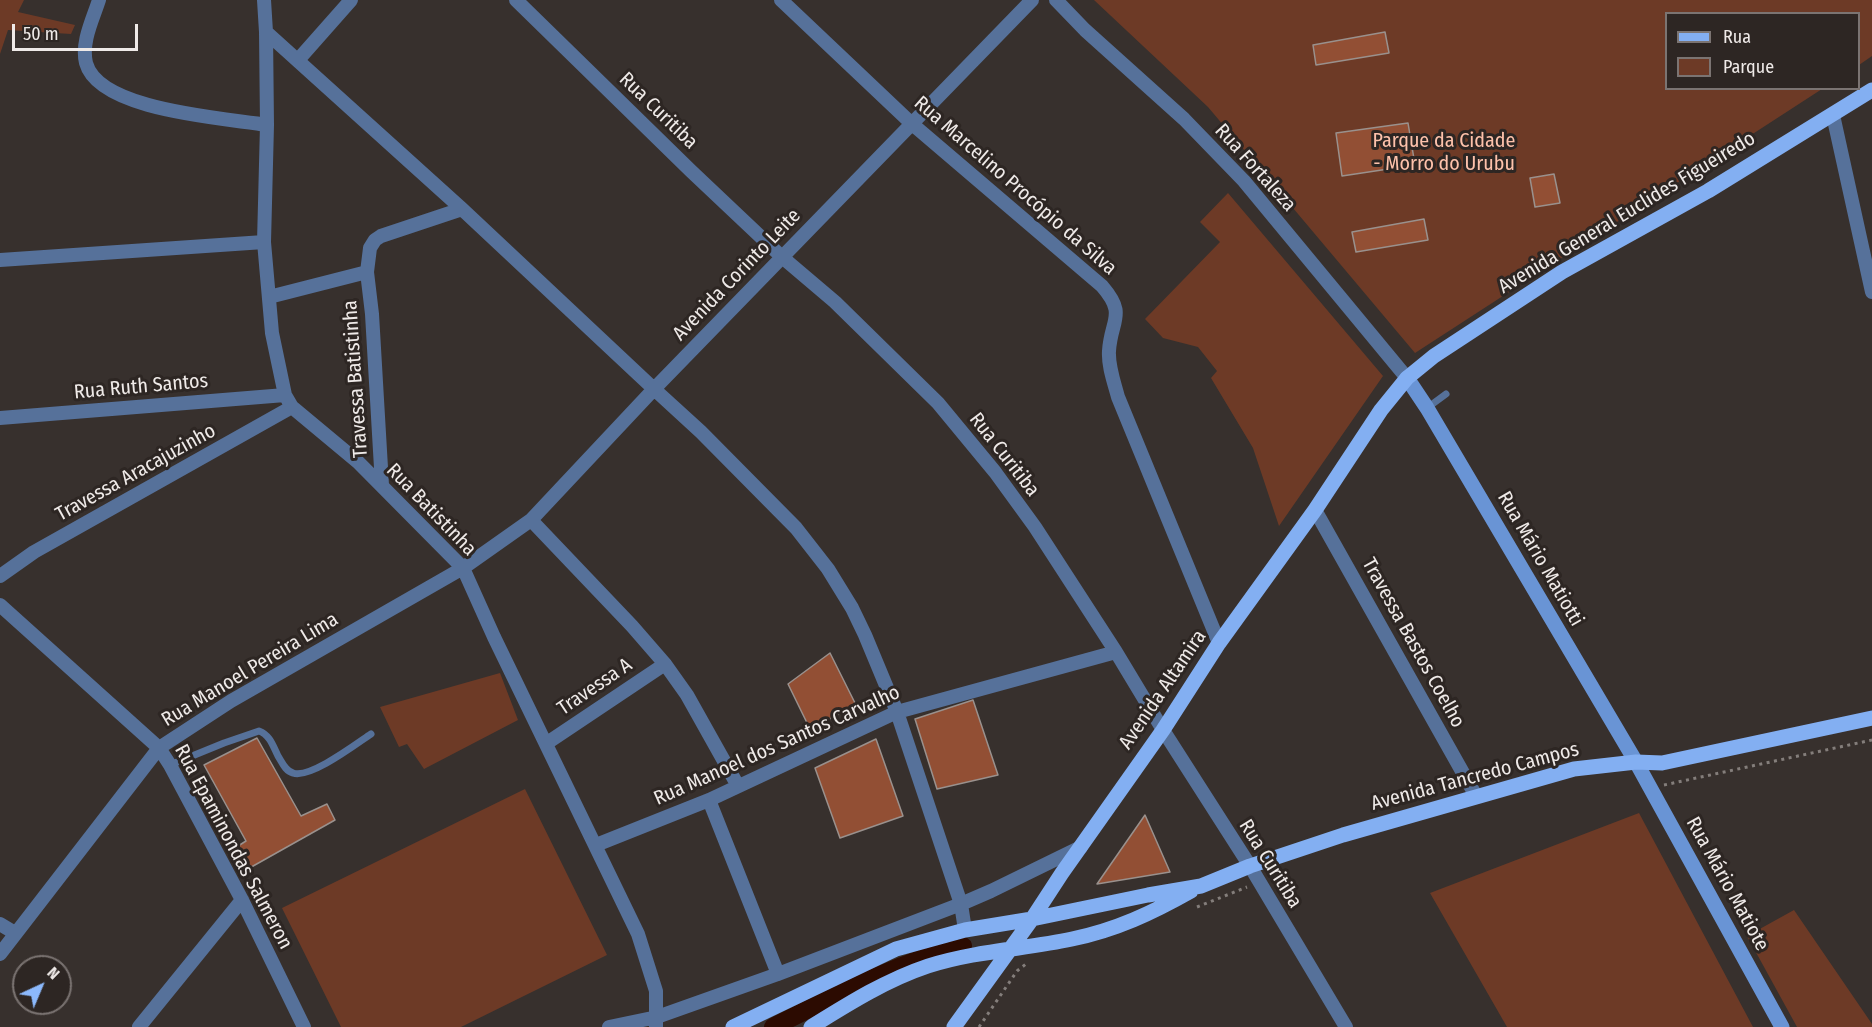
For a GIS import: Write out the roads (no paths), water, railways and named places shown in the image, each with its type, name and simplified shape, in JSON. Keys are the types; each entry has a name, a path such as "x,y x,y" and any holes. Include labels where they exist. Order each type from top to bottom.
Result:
{"main road":[{"name":"Avenida General Euclides Figueiredo","path":"1407,378 1434,356 1562,272 1708,191 1872,90"},
{"name":"Rua Mário Matiotti","path":"1407,378 1427,408 1636,762"},
{"name":"Avenida Altamira","path":"954,1027 1032,919 1110,802 1163,730 1219,643 1315,510 1381,410 1407,378"},
{"name":"Avenida Tancredo Campos","path":"811,1027 863,995 928,966 974,955 1074,939 1127,923 1155,912 1201,885 1250,866 1343,835 1476,796 1574,769 1636,762 1662,763 1872,718"},
{"name":"Rua Mário Matiote","path":"1636,762 1782,1027"},
{"name":"Avenida Tancredo Campos","path":"733,1027 896,949 965,930 1201,885"}],"street":[{"path":"99,0 87,37 86,61 94,77 111,92 133,102 197,115 267,124"},
{"path":"264,0 267,124 264,242 272,333 288,401"},
{"path":"298,60 351,0"},
{"name":"Rua Curitiba","path":"516,0 782,257 836,302 938,404 995,472 1035,527 1116,652 1260,882 1346,1027"},
{"name":"Rua Marcelino Procópio da Silva","path":"781,0 911,123 1110,295 1117,314 1109,358 1118,397 1219,643"},
{"name":"Avenida Corinto Leite","path":"463,568 531,520 654,389 1032,0"},
{"name":"Rua Fortaleza","path":"1056,0 1085,30 1184,119 1244,181 1407,378"},
{"path":"266,32 462,208 701,432 796,528 828,569 856,617 897,711 961,904 965,930"},
{"path":"1833,114 1872,292"},
{"name":"Travessa Batistinha","path":"382,485 372,314 367,272 370,248 378,238 462,208"},
{"path":"0,260 264,242"},
{"name":"Travessa Batistinha","path":"269,297 367,272"},
{"name":"Rua Batistinha","path":"288,401 358,462 463,568 638,934 656,990 656,1022"},
{"name":"Rua Ruth Santos","path":"0,418 288,401"},
{"name":"Travessa Aracajuzinho","path":"0,576 34,552 288,401"},
{"name":"Travessa Bastos Coelho","path":"1315,510 1476,796"},
{"path":"531,520 665,664 687,695 738,786"},
{"name":"Rua Manoel Pereira Lima","path":"0,954 159,748 231,701 463,568"},
{"name":"Rua Epaminondas Salmeron","path":"0,605 159,748 242,900 304,1027"},
{"name":"Rua Manoel dos Santos Carvalho","path":"596,845 709,800 897,711 1116,652"},
{"name":"Travessa A","path":"547,743 665,664"},
{"path":"709,800 778,974"},
{"path":"609,1027 656,1022 961,904 1081,847"},
{"path":"139,1027 242,900"},
{"path":"0,924 15,933"}],"lane":[{"path":"1427,408 1446,394"},
{"path":"170,765 224,742 259,731 267,736 284,766 292,773 298,774 331,761 371,734"}],"waterway":[{"path":"773,1027 890,971 963,946"}],"park label":[{"name":"Parque da Cidade - Morro do Urubu","path":"1444,152"}]}
